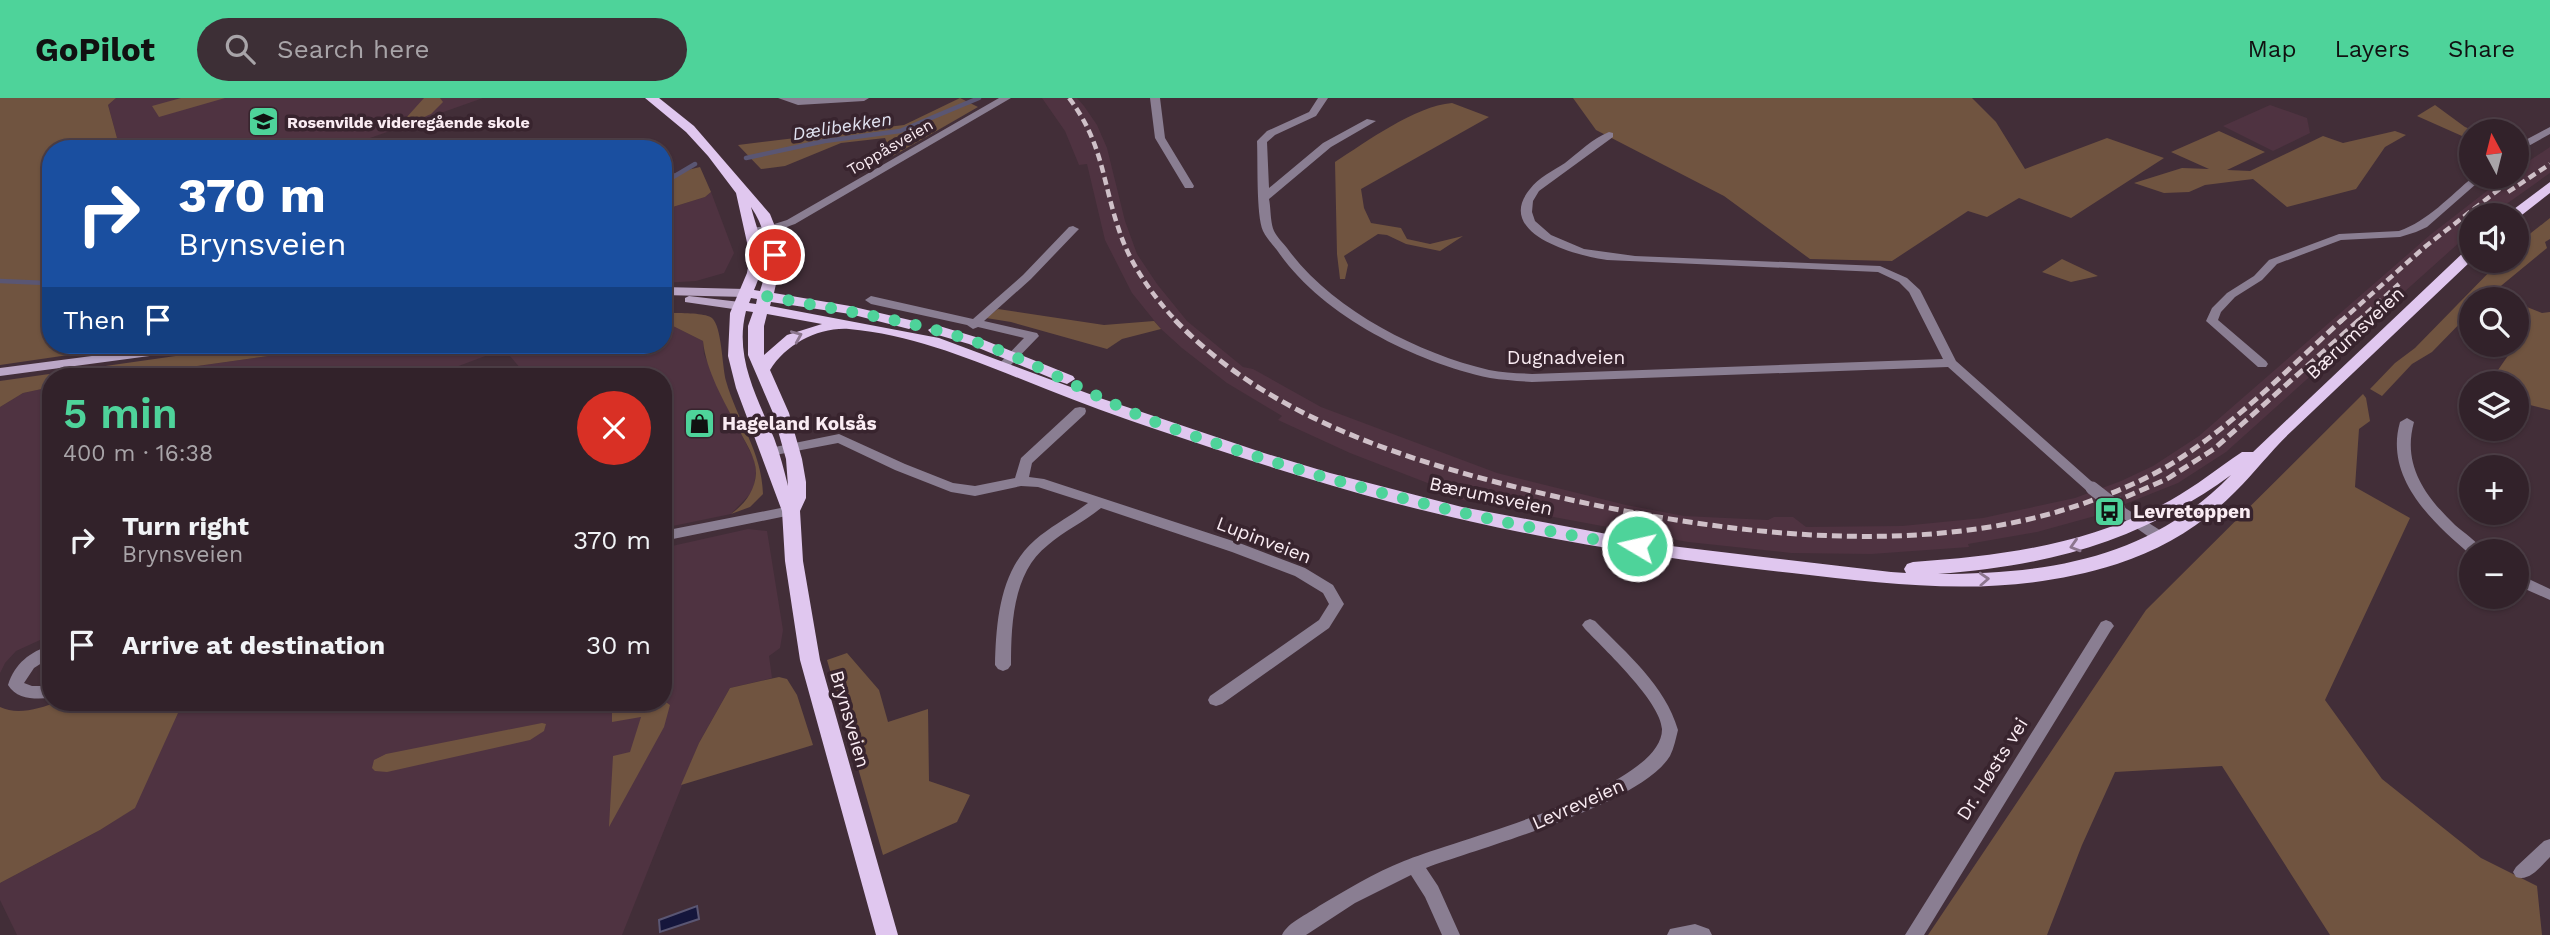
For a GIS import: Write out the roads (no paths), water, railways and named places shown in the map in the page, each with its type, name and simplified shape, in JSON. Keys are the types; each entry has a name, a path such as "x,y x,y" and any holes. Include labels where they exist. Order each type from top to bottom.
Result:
{"main road":[{"name":"Brynsveien","path":"651,98 705,145 743,194 754,201 768,224 775,255 755,340 756,355 781,413 791,447 797,482 797,498 791,511 796,588 810,660 887,935"},
{"path":"2528,203 2550,186"},
{"name":"Brynsveien","path":"743,194 743,203 757,240 757,258 752,282 736,320 735,358 746,393 771,452 783,499 791,511"},
{"name":"Bærumsveien","path":"764,302 1008,362 1105,397 1139,416 1301,470 1477,516 1645,547 1886,579 1917,580 2022,576 2091,564 2161,538 2182,527 2245,471 2268,444 2459,264"},
{"name":"Bærumsveien","path":"672,292 903,322 974,341 1008,362"},
{"name":"Bærumsveien","path":"672,300 743,300"},
{"path":"762,370 769,357 785,341 811,331 845,324"},
{"path":"0,372 135,354"},
{"name":"Bærumsveien","path":"1843,572 1945,567 2052,554 2140,523 2207,486 2268,444"}],"street":[{"path":"783,98 798,102 863,98"},
{"path":"983,98 993,106"},
{"name":"Toppåsveien","path":"752,230 768,224 791,222 1006,98"},
{"path":"1155,98 1160,138 1189,186"},
{"name":"Dugnadveien","path":"1323,98 1314,114 1271,133 1262,141 1268,230 1301,273 1329,298 1351,314 1411,348 1491,374 1532,378 1951,363"},
{"path":"1264,198 1327,145 1371,121"},
{"path":"2529,142 2550,130"},
{"path":"1609,135 1535,189 1527,198 1529,221 1543,235 1581,252 1605,256 1880,269 1895,274 1914,290 1951,363 2092,488 2161,538"},
{"path":"2262,364 2212,321 2216,311 2231,295 2258,278 2273,262 2325,240 2412,230 2423,225 2465,189"},
{"path":"973,325 1027,277 1073,229"},
{"path":"871,299 973,325 1020,331 1033,336 1008,362"},
{"path":"1021,481 1026,461 1080,411"},
{"path":"2407,422 2402,434 2403,452 2417,488 2428,507 2463,539"},
{"name":"Lupinveien","path":"771,452 839,438 951,487 975,491 1021,481 1039,482 1237,548 1300,572 1328,589 1336,604 1324,624 1216,699"},
{"path":"1003,665 1002,640 1017,575 1024,559 1041,542 1083,516 1099,502"},
{"path":"672,534 791,511"},
{"path":"2529,584 2550,595"},
{"name":"Levreveien","path":"1291,935 1361,890 1414,865 1541,822 1615,789 1644,772 1666,751 1670,731 1663,709 1590,625"},
{"name":"Dr. Høsts vei","path":"1914,935 2106,626"},
{"path":"42,656 25,666 18,675 16,685 22,690 42,693"},
{"path":"2522,872 2550,846"},
{"path":"1414,865 1432,892 1451,935"},
{"path":"1676,935 1695,932 1703,935"}],"waterway":[{"name":"Dælibekken","path":"746,158 825,141 900,131 979,98"},
{"name":"Dælibekken","path":"672,178 695,164"},
{"name":"Dælibekken","path":"0,281 42,283"}],"railway":[{"path":"1069,98 1095,146 1113,212 1129,255 1151,290 1176,321"},
{"path":"2508,192 2550,164"},
{"path":"2340,322 2426,246 2500,189"},
{"path":"2357,322 2399,284"},
{"path":"1176,321 1213,355 1256,386 1301,412 1348,434 1448,469 1549,495 1679,520 1747,530 1885,536 1952,532 2019,522 2082,504 2142,480 2176,461 2220,429 2342,320"},
{"path":"2112,503 2167,479 2214,449 2359,320"}],"place":[{"name":"Rosenvilde videregående skole","path":"264,122"},
{"name":"Hageland Kolsås","path":"699,423"},
{"name":"Levretoppen","path":"2110,511"}]}
